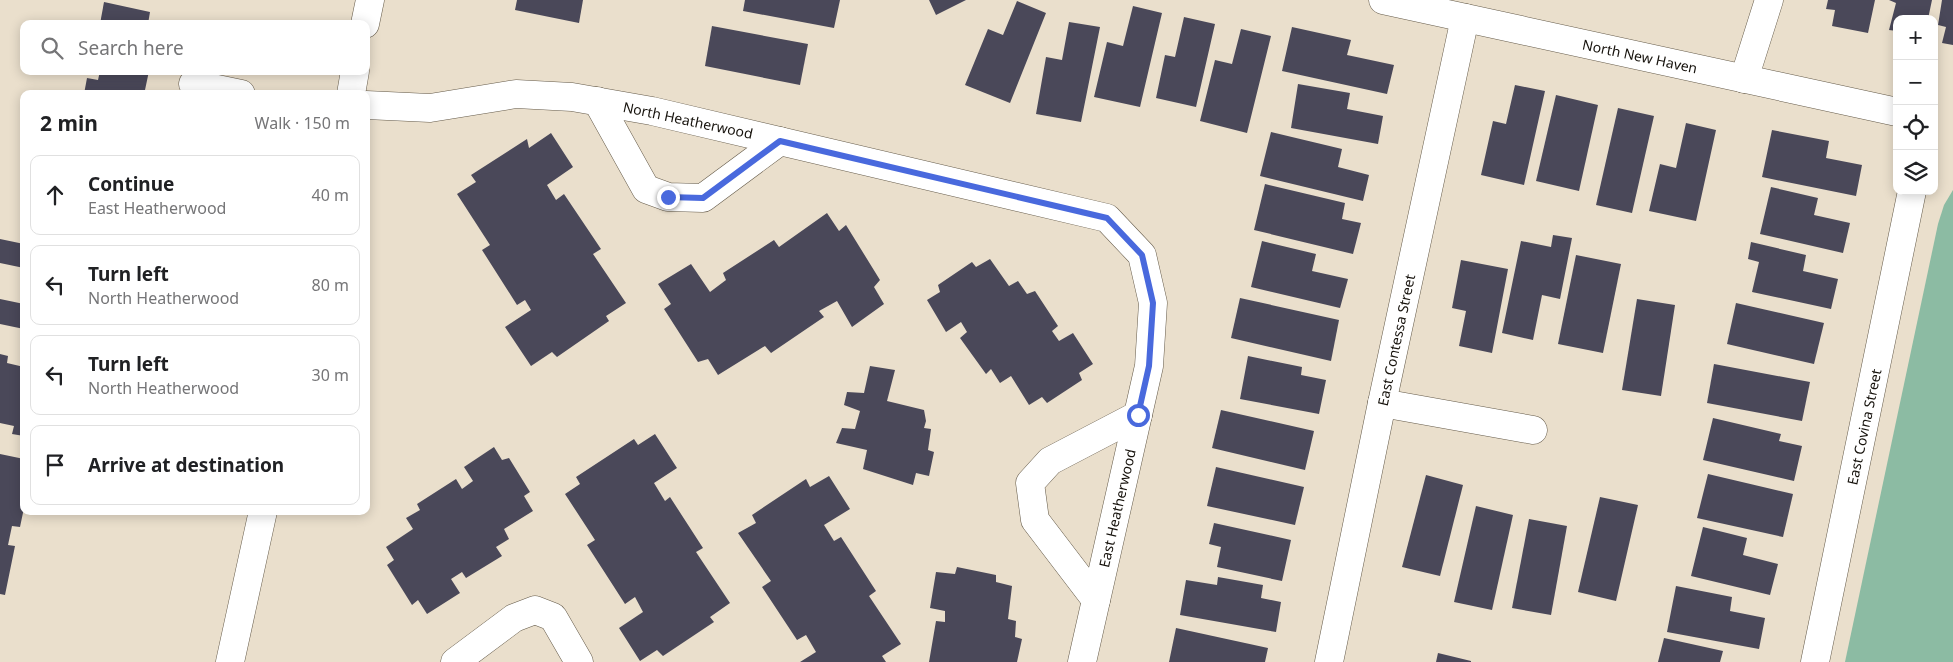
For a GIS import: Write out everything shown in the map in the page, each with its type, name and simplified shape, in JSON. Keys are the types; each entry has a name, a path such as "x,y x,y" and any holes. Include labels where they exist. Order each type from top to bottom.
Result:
{"street":[{"path":"366,20 370,0"},
{"name":"North New Haven","path":"1383,0 1893,111"},
{"path":"1744,79 1769,0"},
{"name":"East Contessa Street","path":"1329,662 1382,403 1465,18"},
{"path":"351,90 354,75"},
{"path":"193,84 222,90"},
{"name":"North Heatherwood","path":"370,105 430,108 516,94 572,97 652,111 1107,218 1142,255"},
{"name":"North Heatherwood","path":"597,101 646,189 668,197 703,198 780,141"},
{"name":"East Covina Street","path":"1815,662 1911,195"},
{"name":"East Heatherwood","path":"1082,662 1149,366 1153,303 1142,255"},
{"path":"1382,403 1533,430"},
{"path":"1096,600 1035,520 1030,482 1050,462 1138,415"},
{"path":"230,662 262,515"},
{"path":"455,662 514,618 535,610 553,617 579,662"}],"green space":[{"path":"1953,190 1953,662 1845,662 1938,224 1944,205"}],"building":[{"path":"517,0 583,0 579,23 515,10"},
{"path":"745,0 840,0 834,28 743,11"},
{"path":"929,0 966,0 936,15"},
{"path":"1828,0 1875,0 1868,33 1832,26 1835,10 1826,9"},
{"path":"1889,0 1932,0 1929,15 1893,15 1893,30 1889,30 1896,3"},
{"path":"1942,0 1953,0 1953,45 1942,43 1946,27 1938,25"},
{"path":"1017,1 1046,13 1010,103 965,85 988,29 1003,35"},
{"path":"104,2 150,12 149,20 101,20"},
{"path":"1133,6 1162,13 1140,107 1094,97 1107,42 1123,46"},
{"path":"1184,17 1215,24 1196,107 1156,98 1165,55 1175,57"},
{"path":"1069,22 1100,27 1081,122 1036,114 1046,57 1062,60"},
{"path":"712,26 808,44 800,85 705,66"},
{"path":"1292,27 1351,40 1347,55 1394,65 1387,94 1282,71"},
{"path":"1241,29 1271,36 1247,133 1200,121 1215,60 1232,64"},
{"path":"99,75 148,75 145,90 85,90 87,78 98,80"},
{"path":"1298,84 1350,93 1347,109 1383,116 1378,144 1291,128"},
{"path":"1515,85 1545,91 1524,185 1481,175 1493,121 1506,124"},
{"path":"1556,95 1598,105 1579,191 1536,181"},
{"path":"1618,108 1654,116 1632,213 1596,205"},
{"path":"1686,123 1716,130 1696,221 1649,211 1660,164 1676,168"},
{"path":"1772,130 1829,141 1826,158 1862,165 1856,196 1762,177"},
{"path":"1271,132 1342,149 1338,167 1369,175 1363,201 1260,176"},
{"path":"551,133 573,167 547,185 556,200 564,194 601,249 593,254 626,303 606,316 609,321 557,357 552,352 531,366 505,327 531,310 525,300 517,305 482,250 490,245 457,194 476,182 471,175 527,139 529,148"},
{"path":"1265,184 1345,203 1342,219 1361,223 1353,254 1254,230"},
{"path":"1771,187 1818,198 1814,215 1850,223 1843,253 1760,234"},
{"path":"827,213 839,231 846,225 880,280 874,287 884,304 852,327 837,301 819,311 824,317 771,353 765,346 718,375 708,359 698,362 664,309 671,304 658,284 691,264 710,292 726,280 723,273 774,240 779,247"},
{"path":"1553,235 1572,238 1560,299 1542,295 1533,340 1502,333 1521,241 1551,247"},
{"path":"0,239 20,243 20,267 0,263"},
{"path":"1262,241 1316,254 1312,271 1348,279 1340,308 1251,287"},
{"path":"1751,242 1806,255 1803,271 1838,279 1831,309 1752,292 1759,262 1748,259"},
{"path":"1576,255 1621,264 1603,353 1558,344"},
{"path":"990,259 1009,286 1018,281 1027,294 1035,291 1058,326 1052,331 1059,341 1073,333 1093,364 1079,373 1082,380 1047,403 1042,397 1029,405 1011,376 1000,383 991,369 986,374 960,338 967,332 961,322 946,332 927,300 940,292 938,285 972,262 976,267"},
{"path":"1461,260 1508,269 1492,353 1459,346 1466,311 1452,308"},
{"path":"1240,298 1339,320 1331,361 1231,338"},
{"path":"0,299 20,303 20,328 0,324"},
{"path":"1637,299 1675,305 1661,396 1622,390"},
{"path":"1736,303 1824,323 1814,364 1727,344"},
{"path":"0,354 8,356 7,363 20,366 20,435 12,434 14,426 0,423"},
{"path":"1248,356 1302,367 1301,375 1326,380 1319,414 1240,399"},
{"path":"1714,364 1810,382 1802,421 1707,403"},
{"path":"870,366 895,370 887,401 924,410 926,421 924,428 931,429 928,450 934,452 929,476 916,473 913,485 863,469 867,450 836,443 842,428 855,429 860,411 844,405 847,392 864,393"},
{"path":"1221,410 1314,431 1305,470 1212,448"},
{"path":"1713,418 1781,434 1779,441 1802,446 1794,481 1703,460"},
{"path":"655,434 677,468 654,483 665,501 670,497 703,548 696,552 730,603 710,617 714,622 663,656 657,650 640,661 619,628 643,612 635,597 625,604 587,545 595,540 565,494 580,484 576,477 634,439 638,445"},
{"path":"494,447 502,460 509,458 530,492 524,496 533,511 504,529 509,539 496,547 502,556 466,578 462,572 451,579 460,593 427,614 418,600 412,605 387,565 394,560 386,547 413,529 406,518 420,510 417,504 456,479 462,489 473,481 464,467"},
{"path":"0,454 20,458 20,515 23,515 20,527 12,526 8,545 15,546 5,595 0,594"},
{"path":"1216,467 1304,487 1295,525 1207,506"},
{"path":"1708,474 1793,494 1783,537 1697,518"},
{"path":"1426,475 1463,485 1440,576 1402,567"},
{"path":"829,476 850,509 824,525 834,541 841,537 876,591 869,596 901,644 882,656 886,662 800,662 816,652 806,635 797,640 762,587 771,581 738,533 756,523 752,515 806,479 810,487"},
{"path":"1600,497 1638,505 1616,601 1578,592"},
{"path":"1476,506 1513,515 1492,610 1454,602"},
{"path":"1529,519 1567,526 1551,615 1512,608"},
{"path":"1214,523 1291,540 1282,581 1217,567 1221,547 1209,544"},
{"path":"1703,527 1747,538 1743,555 1778,564 1770,595 1691,576"},
{"path":"957,567 996,575 996,582 1012,586 1008,619 1016,621 1015,637 1022,639 1017,662 929,662 936,621 945,622 945,611 930,608 936,572 955,574"},
{"path":"1218,577 1263,585 1261,598 1281,602 1276,632 1180,615 1186,580 1217,585"},
{"path":"1676,586 1732,597 1730,611 1765,618 1759,649 1667,632"},
{"path":"1176,628 1268,648 1265,662 1169,662"},
{"path":"1664,638 1723,651 1720,662 1658,662"},
{"path":"1438,653 1471,661 1471,662 1436,662"}],"route":[{"path":"668,197 703,198 780,141 1107,218 1142,255 1153,303 1149,366 1138,415"}]}
